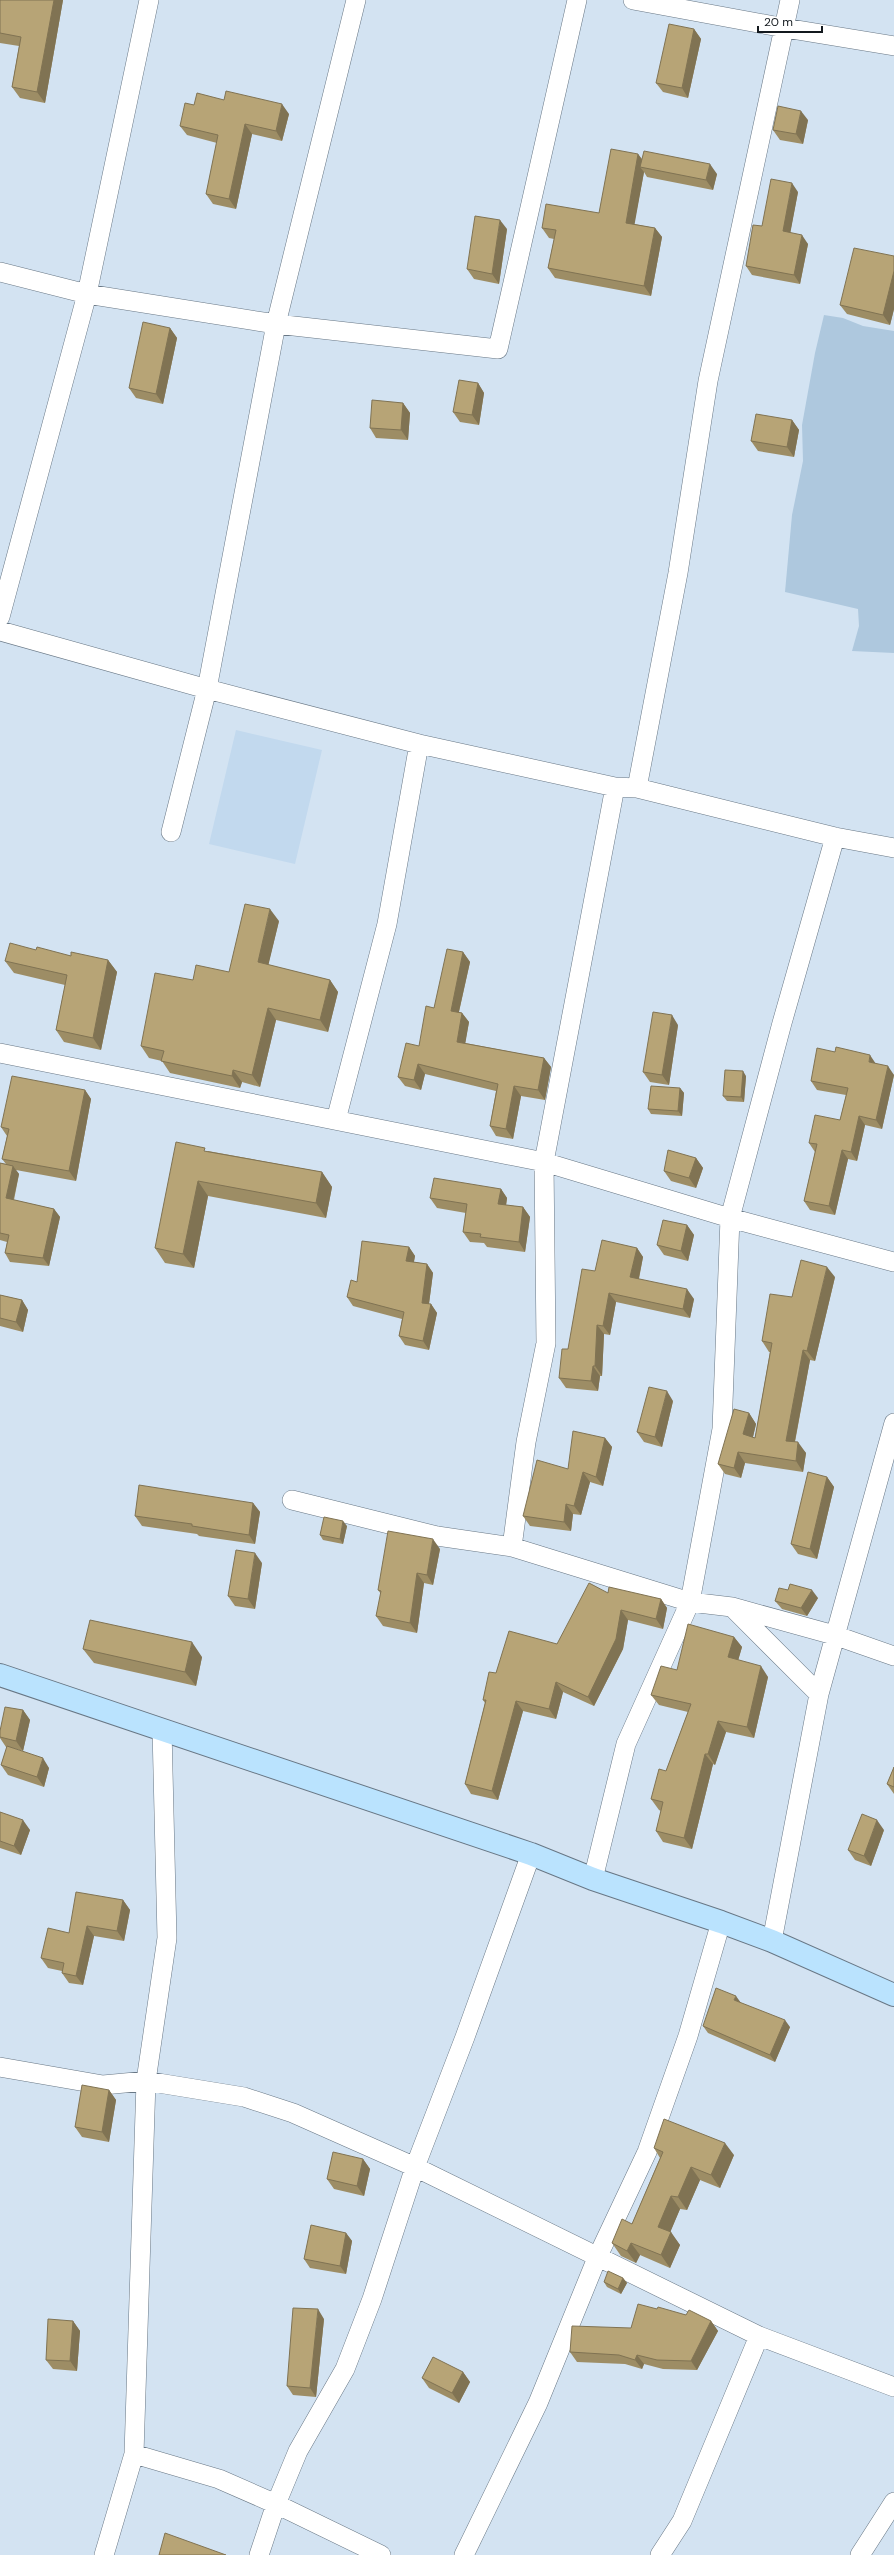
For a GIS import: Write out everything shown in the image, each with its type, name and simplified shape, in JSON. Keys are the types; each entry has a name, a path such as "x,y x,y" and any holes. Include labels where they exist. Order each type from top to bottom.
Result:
{"street":[{"path":"0,617 87,294 149,0"},
{"path":"171,832 207,689 276,324 356,0"},
{"path":"0,272 87,294 276,324 498,350 577,0"},
{"path":"633,0 784,28 894,46"},
{"path":"637,788 678,573 708,381 790,0"},
{"path":"0,631 207,689 419,744 615,787 637,788 836,837 894,848"},
{"path":"336,1120 387,924 419,744"},
{"path":"512,1547 526,1442 546,1344 544,1162 615,787"},
{"path":"593,1879 626,1744 690,1602 722,1429 730,1218 782,1023 836,837"},
{"path":"0,1052 544,1162 730,1218 894,1262"},
{"path":"772,1941 819,1694 834,1635 894,1423"},
{"path":"292,1500 437,1536 512,1547 690,1602 732,1607 834,1635 894,1656"},
{"path":"732,1607 819,1694"},
{"path":"0,1675 531,1854 593,1879 721,1922 772,1941 894,1995"},
{"path":"104,2555 134,2454 146,2081 167,1938 162,1729"},
{"path":"259,2555 276,2504 298,2451 344,2369 372,2299 415,2168 465,2038 531,1854"},
{"path":"464,2555 538,2403 597,2258 647,2152 688,2036 721,1922"},
{"path":"0,2067 103,2085 146,2081 244,2097 329,2128 415,2168 759,2336 894,2387"},
{"path":"660,2555 682,2521 759,2336"},
{"path":"134,2454 219,2479 276,2504 381,2555"},
{"path":"860,2555 894,2502"}],"shaded area":[{"path":"824,315 843,318 863,326 894,331 894,653 852,651 859,626 858,609 785,592 792,515 803,461 802,425 815,353"},
{"path":"236,730 322,750 295,864 209,844"}],"building":[{"path":"0,0 54,0 37,92 12,87 21,37 0,33"},
{"path":"669,24 694,29 682,88 656,83"},
{"path":"226,91 282,104 276,131 245,124 229,199 206,194 218,135 180,126 185,103 194,105 197,93 224,100"},
{"path":"778,106 801,111 796,134 773,130"},
{"path":"611,149 638,154 626,223 655,228 644,286 548,268 556,230 542,228 546,204 599,213"},
{"path":"644,151 710,164 706,180 640,167"},
{"path":"771,179 792,183 783,231 802,235 794,275 746,266 753,225 762,226"},
{"path":"475,216 500,220 492,274 467,269"},
{"path":"854,248 894,256 894,271 883,315 840,305"},
{"path":"143,322 170,328 156,394 129,388"},
{"path":"459,380 478,383 472,415 453,412"},
{"path":"372,400 403,403 401,430 370,428"},
{"path":"756,414 792,420 787,447 751,441"},
{"path":"245,904 270,909 258,962 330,980 320,1020 268,1008 252,1075 233,1070 232,1076 161,1061 164,1051 141,1046 155,973 193,980 196,965 229,972"},
{"path":"10,943 36,950 37,947 71,956 71,952 108,960 93,1038 56,1030 67,975 5,961"},
{"path":"447,949 463,952 451,1011 462,1013 457,1042 544,1058 538,1090 514,1086 506,1129 490,1126 498,1084 418,1064 414,1080 398,1077 406,1043 419,1046 426,1006 434,1008"},
{"path":"653,1012 672,1015 662,1075 643,1072"},
{"path":"836,1047 870,1055 869,1062 888,1066 876,1120 859,1116 851,1152 842,1150 829,1206 804,1201 817,1144 809,1143 815,1115 840,1120 848,1088 811,1081 817,1048 835,1052"},
{"path":"725,1070 743,1071 741,1097 723,1096"},
{"path":"12,1076 85,1090 69,1171 2,1159 9,1129 1,1127"},
{"path":"651,1086 680,1088 678,1111 648,1109"},
{"path":"176,1142 205,1148 204,1151 322,1172 316,1203 198,1181 183,1254 155,1248"},
{"path":"668,1150 696,1158 689,1178 664,1171"},
{"path":"0,1163 13,1166 6,1198 54,1209 43,1258 5,1253 9,1235 0,1233"},
{"path":"434,1178 501,1189 498,1204 523,1207 519,1242 480,1237 481,1234 463,1232 467,1204 430,1198"},
{"path":"663,1220 687,1225 681,1251 657,1245"},
{"path":"602,1240 637,1248 630,1277 687,1289 683,1309 609,1293 603,1326 597,1325 595,1366 593,1366 591,1381 559,1378 562,1349 568,1349 582,1269 595,1271"},
{"path":"362,1241 409,1247 406,1261 427,1264 422,1303 431,1304 423,1341 399,1336 404,1312 347,1297 351,1280 357,1282"},
{"path":"801,1260 827,1267 807,1351 803,1350 786,1441 798,1442 796,1461 738,1452 734,1468 718,1464 734,1409 749,1413 743,1434 755,1438 772,1343 762,1341 770,1294 792,1297"},
{"path":"0,1295 22,1300 16,1322 0,1318"},
{"path":"649,1387 667,1391 655,1437 637,1432"},
{"path":"573,1431 605,1438 596,1477 583,1472 574,1506 566,1504 564,1522 523,1516 537,1460 568,1469"},
{"path":"808,1472 827,1477 810,1549 791,1544"},
{"path":"139,1485 253,1503 249,1535 192,1526 192,1524 135,1516"},
{"path":"324,1517 343,1521 340,1539 320,1535"},
{"path":"388,1531 433,1539 427,1575 417,1573 410,1623 376,1616 381,1591 378,1590"},
{"path":"236,1550 255,1553 248,1599 228,1596"},
{"path":"589,1583 608,1593 609,1587 661,1599 656,1619 621,1610 616,1639 588,1697 556,1682 549,1709 516,1701 492,1791 465,1784 486,1700 483,1700 489,1672 496,1673 509,1631 557,1644"},
{"path":"790,1584 812,1590 801,1608 775,1601 779,1588 788,1590"},
{"path":"90,1620 192,1642 185,1672 83,1649"},
{"path":"688,1624 734,1637 728,1657 761,1666 747,1727 718,1721 708,1754 705,1754 684,1838 656,1831 663,1802 651,1799 659,1769 666,1771 691,1704 651,1695 661,1666 677,1670"},
{"path":"5,1707 23,1710 16,1741 0,1737"},
{"path":"7,1746 43,1758 37,1777 1,1765"},
{"path":"894,1767 894,1787 887,1784"},
{"path":"0,1812 23,1820 14,1846 0,1841"},
{"path":"862,1814 877,1820 864,1856 848,1850"},
{"path":"76,1892 123,1900 117,1931 87,1926 76,1976 62,1973 64,1963 41,1958 48,1928 69,1933"},
{"path":"716,1988 736,1996 734,2000 785,2020 770,2055 703,2026"},
{"path":"82,2085 109,2090 102,2132 75,2127"},
{"path":"664,2119 725,2143 711,2175 691,2167 678,2197 671,2196 658,2227 671,2232 661,2255 631,2243 627,2251 612,2243 622,2219 632,2224 663,2152 654,2148"},
{"path":"333,2152 363,2159 357,2186 327,2179"},
{"path":"311,2225 346,2233 340,2266 304,2259"},
{"path":"608,2271 623,2278 618,2289 604,2282"},
{"path":"638,2304 657,2309 658,2307 686,2315 689,2310 711,2321 691,2361 657,2360 637,2355 635,2360 619,2355 570,2352 572,2326 631,2328"},
{"path":"293,2308 318,2309 310,2388 287,2386"},
{"path":"48,2319 73,2321 70,2361 46,2360"},
{"path":"433,2357 463,2372 452,2393 422,2378"},
{"path":"165,2533 226,2555 159,2555"}]}
